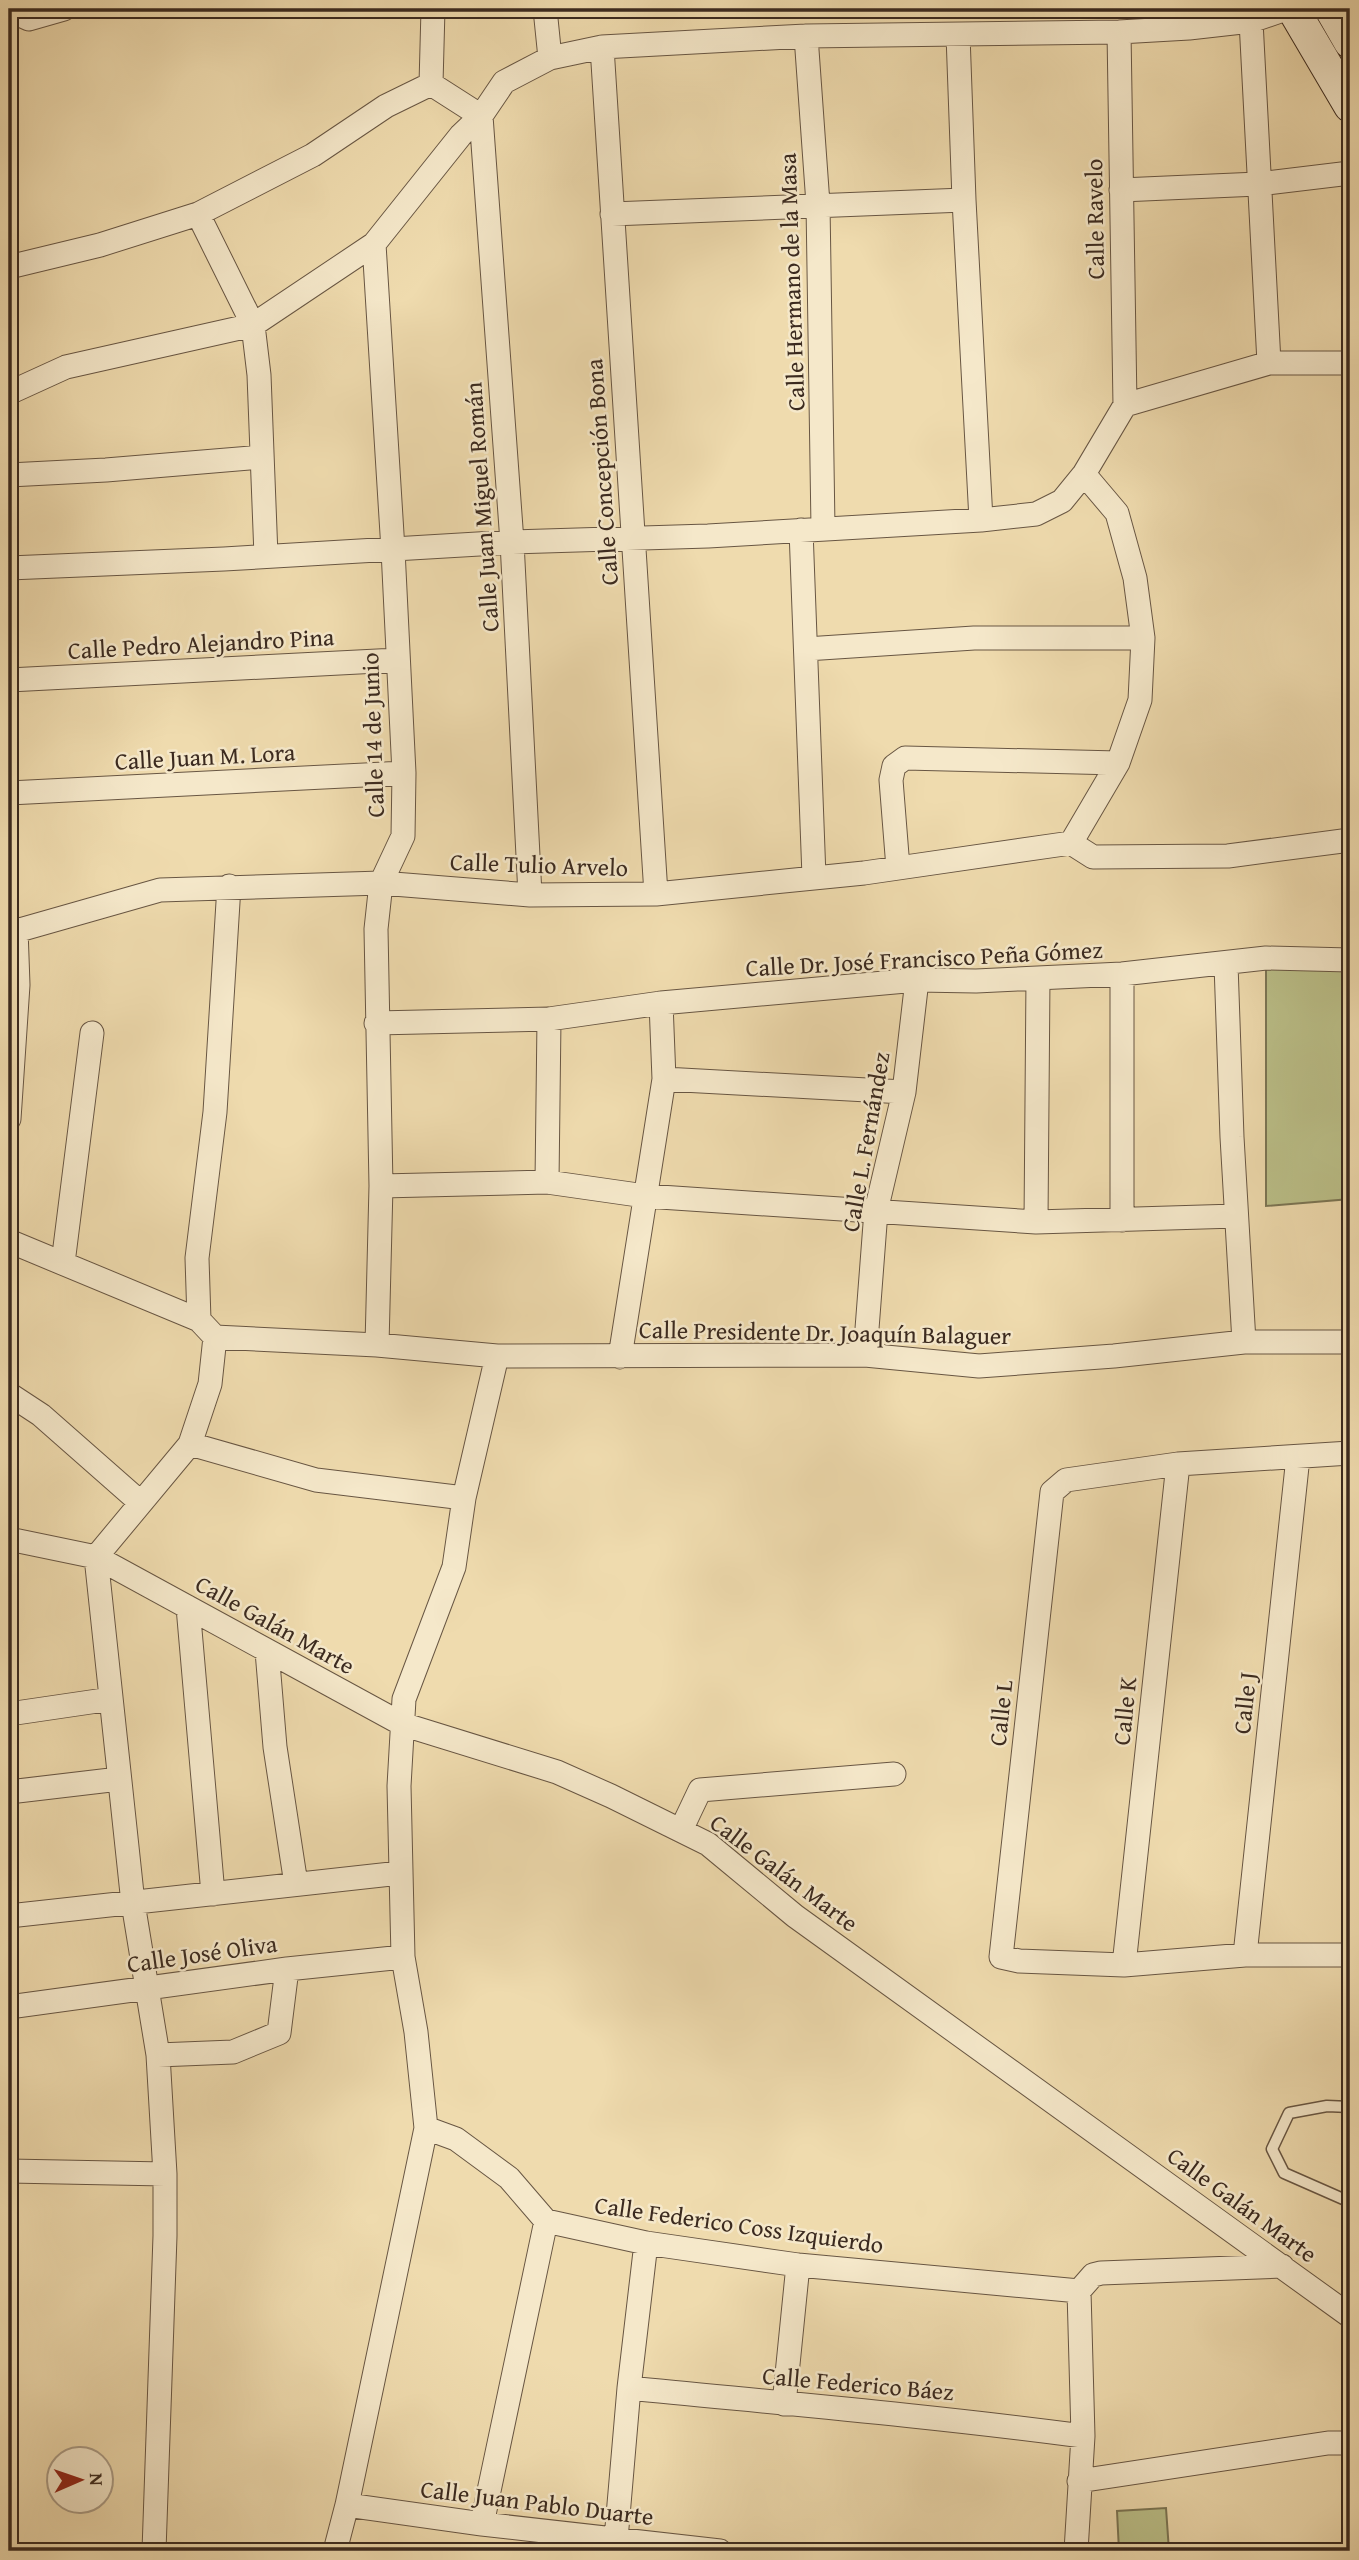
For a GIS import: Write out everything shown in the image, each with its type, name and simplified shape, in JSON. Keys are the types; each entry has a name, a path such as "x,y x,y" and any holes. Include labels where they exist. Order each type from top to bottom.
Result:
{"main road":[{"path":"1293,9 1350,106"},
{"path":"1331,9 1350,42"}],"street":[{"path":"9,10 29,19 64,9"},
{"path":"432,84 433,9"},
{"path":"545,9 550,58"},
{"path":"9,393 65,367 253,325 374,244 461,135 481,116 504,82 550,58 602,47 806,36 1119,32 1251,21 1286,9"},
{"path":"1251,21 1269,363"},
{"name":"Calle Ravelo","path":"1119,32 1125,405"},
{"path":"958,34 981,520"},
{"name":"Calle Hermano de la Masa","path":"806,36 818,204 812,529 806,649 814,877"},
{"name":"Calle Concepción Bona","path":"602,47 656,894"},
{"path":"432,84 481,116"},
{"path":"9,267 100,245 198,214 313,155 386,106 432,84"},
{"name":"Calle Juan Miguel Román","path":"481,116 512,542 530,895"},
{"path":"1121,190 1258,184 1350,173"},
{"path":"612,214 964,200"},
{"path":"198,214 253,325 259,375 266,556"},
{"name":"Calle 14 de Junio","path":"374,244 404,774 403,836 381,883 376,929 380,1186 377,1345"},
{"path":"9,568 812,529 981,520 1037,514 1062,501 1084,474 1125,405 1269,363 1350,363"},
{"path":"9,475 262,457"},
{"path":"1084,474 1117,513 1135,578 1143,638 1140,700 1118,763 1071,843 1093,858 1228,856 1350,840"},
{"path":"806,649 974,638 1143,638"},
{"name":"Calle Pedro Alejandro Pina","path":"9,680 397,660"},
{"path":"898,868 891,780 894,766 905,758 1118,763"},
{"name":"Calle Juan M. Lora","path":"9,793 404,774"},
{"name":"Calle Tulio Arvelo","path":"12,931 160,890 381,883 530,895 656,894 898,868 1071,843"},
{"path":"200,1320 197,1258 215,1112 229,886"},
{"path":"9,1119 18,985 12,931"},
{"name":"Calle Dr. José Francisco Peña Gómez","path":"376,1023 549,1019 661,1003 917,980 1122,974 1266,958 1350,960"},
{"path":"1226,964 1244,1342"},
{"path":"1122,974 1122,1220"},
{"path":"1036,1222 1038,978"},
{"name":"Calle L. Fernández","path":"865,1356 876,1211 904,1092 917,980"},
{"path":"620,1357 664,1080 661,1003"},
{"path":"547,1182 549,1019"},
{"path":"63,1263 92,1032"},
{"path":"664,1080 904,1092"},
{"path":"380,1186 547,1182 645,1196 1036,1222 1236,1216"},
{"path":"9,1241 200,1320 215,1337 210,1384 190,1444 96,1557 133,1903 158,2055 165,2174 166,2236 154,2551"},
{"name":"Calle Presidente Dr. Joaquín Balaguer","path":"215,1337 377,1345 496,1356 865,1356 979,1366 1114,1356 1244,1342 1350,1342"},
{"path":"335,2551 426,2128 416,2032 403,1957 399,1786 404,1699 454,1567 464,1498 496,1356"},
{"path":"9,1394 41,1415 141,1503"},
{"path":"190,1444 316,1480 464,1498"},
{"path":"1178,1464 1350,1453"},
{"name":"Calle J","path":"1245,1955 1298,1457"},
{"name":"Calle L","path":"1124,1965 1019,1961 1001,1957 1052,1492 1066,1480 1178,1464"},
{"name":"Calle K","path":"1124,1965 1178,1464"},
{"name":"Calle Galán Marte","path":"9,1539 96,1557 402,1724 557,1772 708,1844 795,1916 1350,2316"},
{"path":"188,1607 213,1894"},
{"path":"267,1651 275,1747 296,1884"},
{"path":"9,1714 111,1699"},
{"path":"681,1830 700,1790 894,1774"},
{"path":"9,1792 119,1779"},
{"path":"9,1916 400,1873"},
{"path":"1124,1965 1245,1955 1350,1955"},
{"name":"Calle José Oliva","path":"9,2007 287,1969 403,1957"},
{"path":"158,2055 233,2052 279,2033 287,1969"},
{"path":"426,2128 456,2139 509,2178 546,2221 482,2524"},
{"path":"9,2171 165,2174"},
{"name":"Calle Federico Coss Izquierdo","path":"546,2221 646,2243 798,2265 1079,2291"},
{"path":"616,2539 629,2388 646,2243"},
{"path":"784,2404 798,2265"},
{"path":"1076,2551 1083,2436 1079,2291 1093,2275 1101,2273 1282,2266"},
{"name":"Calle Federico Báez","path":"629,2388 960,2420 1083,2436"},
{"path":"1079,2481 1328,2443 1350,2443"},
{"name":"Calle Juan Pablo Duarte","path":"347,2505 482,2524 720,2551"}],"lane":[{"path":"1350,2107 1327,2106 1289,2113 1272,2149 1284,2173 1350,2202"}],"green space":[{"path":"1266,955 1350,964 1350,1199 1266,1206"},
{"path":"1166,2508 1169,2551 1119,2551 1117,2511"}]}
